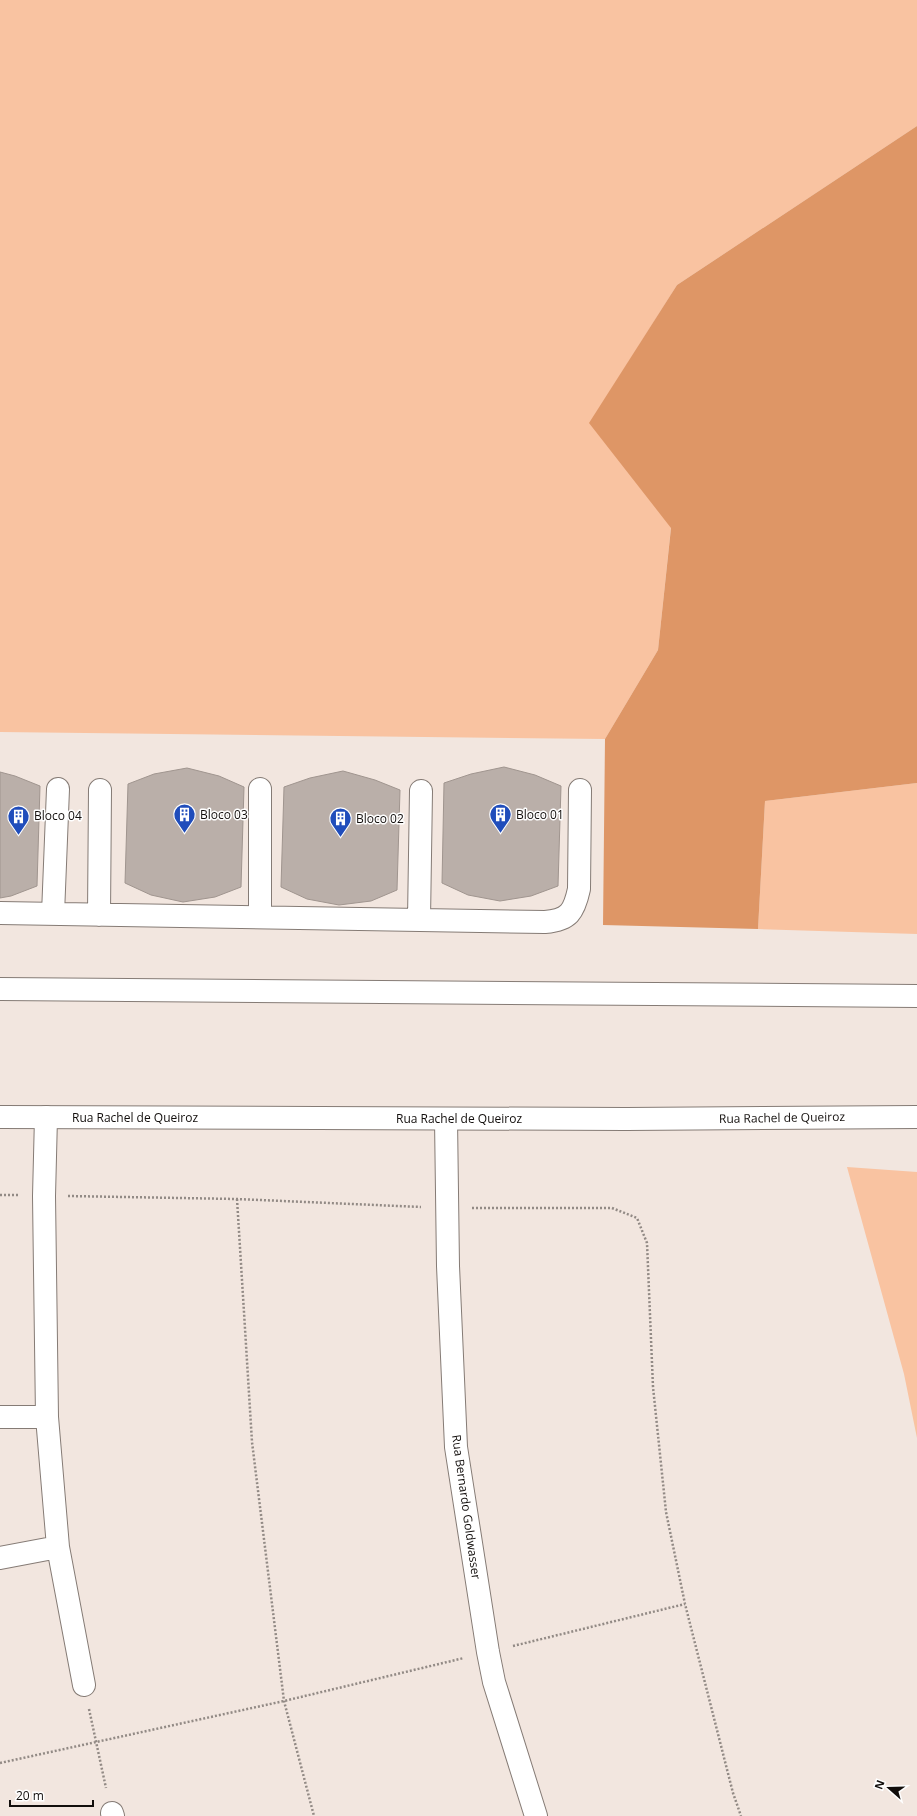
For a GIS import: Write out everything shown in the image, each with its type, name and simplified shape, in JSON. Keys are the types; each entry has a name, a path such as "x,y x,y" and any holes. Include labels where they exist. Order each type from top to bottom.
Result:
{"street":[{"path":"53,914 58,789"},
{"path":"99,915 100,790"},
{"path":"260,790 260,917"},
{"path":"0,913 558,921 568,916 576,904 579,889 580,790"},
{"path":"419,919 421,791"},
{"path":"0,990 917,996"},
{"name":"Rua Rachel de Queiroz","path":"0,1117 626,1119 917,1117"},
{"path":"46,1117 44,1196 47,1417 58,1547 84,1685"},
{"name":"Rua Bernardo Goldwasser","path":"446,1119 448,1266 456,1448 494,1682 536,1816"},
{"path":"0,1417 47,1417"},
{"path":"0,1558 58,1547"}],"path":[{"path":"0,1195 237,1199 448,1208 612,1208 638,1218 647,1243 653,1387 666,1512 685,1604 733,1794 741,1816"},
{"path":"237,1199 252,1442 284,1701 314,1816"},
{"path":"0,1763 284,1701 685,1604"},
{"path":"92,1725 102,1772"}],"shaded area":[{"path":"0,0 917,0 917,126 677,285 590,423 671,527 658,650 605,739 0,732"},
{"path":"917,126 917,783 765,801 758,929 603,925 605,739 658,650 671,528 589,423 677,285"},
{"path":"917,783 917,934 758,929 765,801"},
{"path":"847,1167 917,1172 917,1438 904,1374"}],"building":[{"name":"Bloco 01","path":"504,767 535,775 561,786 558,886 531,896 500,901 468,895 442,883 444,783 471,774"},
{"name":"Bloco 03","path":"187,768 219,776 244,787 241,887 215,897 183,902 151,895 125,883 128,784 154,774"},
{"name":"Bloco 02","path":"343,771 375,780 400,790 397,890 371,901 339,905 307,899 281,887 284,787 310,778"},
{"name":"Bloco 04","path":"0,772 40,786 37,886 11,896 0,898"}],"place":[{"name":"Bloco 03","path":"184,834"},
{"name":"Bloco 01","path":"501,834"},
{"name":"Bloco 04","path":"19,836"},
{"name":"Bloco 02","path":"341,838"}]}
